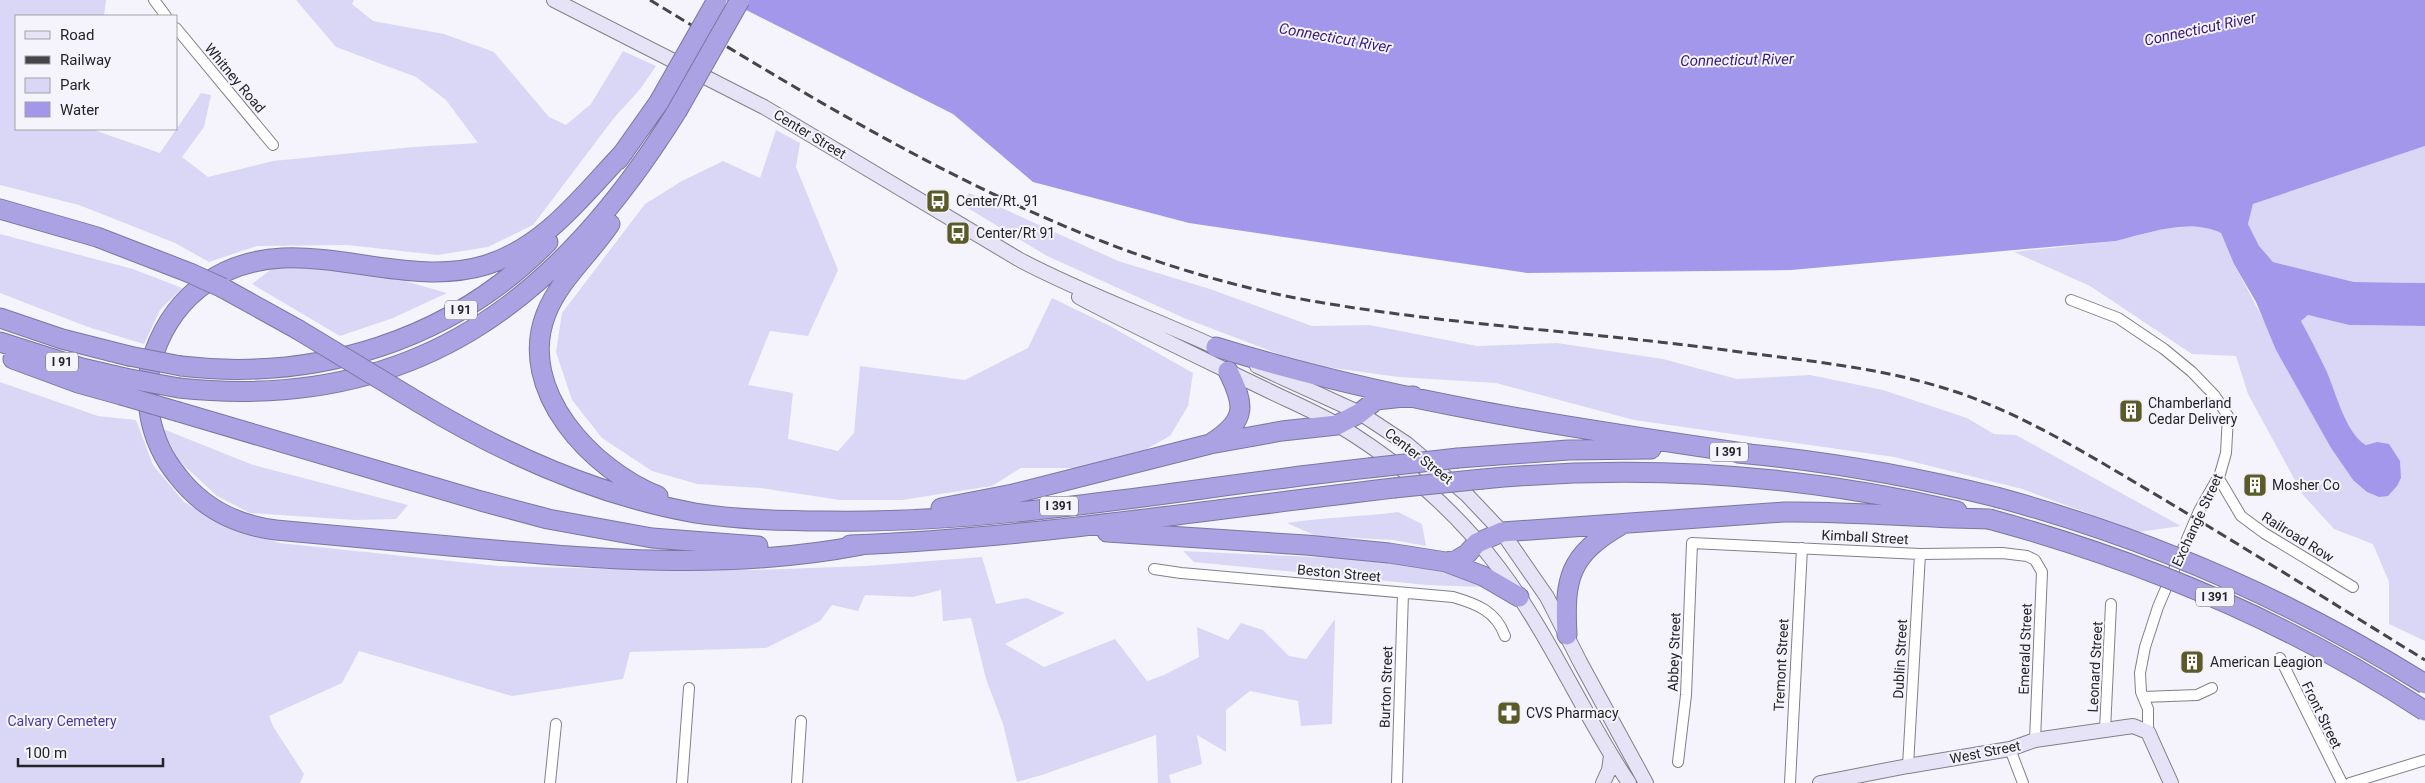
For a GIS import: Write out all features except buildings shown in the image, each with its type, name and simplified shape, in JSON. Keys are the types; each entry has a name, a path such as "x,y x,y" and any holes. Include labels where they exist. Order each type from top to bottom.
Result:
{"highway":[{"name":"I 91","path":"0,318 62,339 129,356 182,366 249,370 318,363 368,352 433,325 486,294 532,258 581,207 624,152 658,102 717,0"},
{"name":"I 91","path":"0,342 82,368 123,387 238,392 310,388 376,374 437,349 492,318 547,274 596,224 653,149 677,111 740,0"},
{"path":"653,149 616,215 549,308 540,342 543,376 556,406 572,433 616,475 664,498 697,508 748,519"},
{"path":"624,152 546,232 510,256 483,266 456,271 433,272 281,257 242,264 207,282 188,298 174,315 160,339 151,365 148,391 150,415 157,442 169,465 192,492 213,509 240,522 267,529 563,556 635,560 771,558 820,553 862,545"},
{"path":"0,209 98,237 223,288 499,447 581,483 629,498 679,510 748,519"},
{"path":"1216,347 1298,372 1413,396 1604,433 1750,454"},
{"path":"0,353 70,380 123,387 179,412 481,501 582,526 652,538 721,545 792,547 862,545"},
{"path":"1210,444 1228,432 1237,420 1240,408 1240,396 1228,371"},
{"path":"850,522 997,498 1210,444 1282,431 1337,425 1360,413 1376,400 1413,396"},
{"name":"I 391","path":"748,519 850,522 940,519 1369,468 1532,452 1606,449 1679,450 1750,454 1892,474 1996,497 2092,524 2185,560 2308,617 2425,684"},
{"name":"I 391","path":"862,545 956,540 1056,530 1394,488 1483,479 1611,471 1719,474 1860,491 1989,518 2117,557 2209,594 2330,655 2425,711"},
{"path":"1446,562 1457,560 1467,554 1477,543 1502,532 1800,512 1924,518 1989,518"},
{"path":"1567,636 1565,604 1567,584 1575,567 1594,541 1625,523"},
{"path":"1056,530 1306,545 1390,553 1446,562 1483,576 1519,597"}],"main road":[{"name":"Center Street","path":"554,0 758,103 1020,260 1059,280 1216,347 1360,413 1407,444 1435,466 1502,532 1547,597 1646,783"},
{"name":"Center Street","path":"1059,280 1077,296 1150,334 1337,425 1404,472 1458,520 1498,567 1558,658 1611,756 1629,783"},
{"name":"West Street","path":"1820,783 1836,782 1908,766 2010,749 2035,740 2134,726 2148,732"},
{"name":"Exchange Street","path":"2148,732 2171,783"},
{"path":"1604,783 1609,770 1611,756"}],"street":[{"path":"154,0 165,15"},
{"name":"Whitney Road","path":"178,30 273,145"},
{"name":"Exchange Street","path":"2070,300 2118,318 2192,372 2215,396 2228,416 2226,453 2218,478 2200,510 2158,607 2141,664 2143,697 2148,709 2148,732"},
{"name":"Railroad Row","path":"2218,478 2240,516 2264,533 2353,587"},
{"name":"Kimball Street","path":"1692,543 1920,554 2002,553 2028,556 2035,560"},
{"name":"Abbey Street","path":"1678,762 1686,695 1692,543"},
{"name":"Tremont Street","path":"1790,783 1802,548"},
{"name":"Dublin Street","path":"1908,766 1920,554"},
{"name":"Emerald Street","path":"2035,560 2042,572 2035,740"},
{"name":"Beston Street","path":"1154,569 1453,597 1478,605 1491,613 1502,627 1506,636"},
{"name":"Burton Street","path":"1397,783 1403,593"},
{"name":"Leonard Street","path":"2106,730 2111,604"},
{"name":"Front Street","path":"2280,658 2342,783"},
{"path":"682,783 688,688"},
{"path":"2143,697 2197,695 2212,688"},
{"path":"796,783 801,721"},
{"path":"550,783 556,724"},
{"path":"2010,749 2023,783"},
{"path":"2350,783 2425,760"}],"green space":[{"path":"0,0 106,0 104,15 15,15 15,130 94,130 160,153 176,130 178,130 178,127 201,93 211,95 204,127 182,157 208,177 273,161 413,147 478,143 446,100 416,77 336,47 296,0 354,0 352,4 373,21 444,34 494,52 549,117 566,125 591,104 623,51 656,66 641,88 614,118 533,225 488,247 438,255 347,245 257,246 209,262 175,243 79,205 0,185"},
{"path":"776,130 800,143 796,167 838,270 808,336 770,331 748,385 793,393 788,439 838,451 854,433 860,366 965,380 1028,348 1052,298 1110,326 1193,373 1188,406 1170,436 1139,453 1084,468 1021,468 992,486 902,500 840,500 760,488 697,484 652,471 602,438 572,400 556,352 562,313 645,204 682,181 723,161 760,178"},
{"path":"2425,146 2425,283 2354,282 2273,262 2259,247 2248,224 2253,204"},
{"path":"969,193 1118,261 1210,289 1312,326 1370,325 1477,346 1557,343 1663,359 1737,379 1810,375 1883,390 1967,418 1994,434 2016,435 2181,526 2139,532 2022,489 1894,457 1634,420 1496,383 1398,377 1305,364 1184,318 1047,256 961,204"},
{"path":"2207,226 2221,233 2234,264 2331,448 2353,480 2377,442 2366,445 2352,432 2346,422 2326,370 2301,321 2308,315 2349,325 2425,326 2425,641 2389,624 2389,582 2373,544 2334,529 2303,495 2248,394 2236,356 2192,354 2090,286 2014,252 2116,241 2167,228"},
{"path":"0,234 133,269 182,288 160,310 144,344 88,327 0,293"},
{"path":"278,264 380,274 447,293 393,318 340,336 252,284"},
{"name":"Calvary Cemetery","path":"0,382 98,416 136,420 153,465 184,502 228,528 280,543 498,566 613,569 752,570 865,566 982,557 996,604 1026,598 1065,613 1005,644 1044,667 1115,639 1147,681 1164,675 1199,657 1197,627 1228,640 1241,623 1263,630 1289,656 1306,659 1335,619 1332,724 1301,726 1298,701 1250,691 1226,710 1226,752 1197,735 1202,764 1169,775 1171,783 1158,783 1156,735 1017,782 1003,724 986,679 971,618 943,621 941,590 913,597 865,595 858,611 832,605 820,621 766,648 630,652 623,679 512,696 359,651 342,683 269,716 274,728 304,774 300,783 0,783"},
{"path":"163,429 253,465 408,505 396,519 355,520 250,513 217,496 178,460"},
{"path":"1398,512 1422,524 1426,546 1393,540 1316,536 1287,523 1315,519"},
{"path":"1183,551 1373,560 1448,573 1483,587 1427,585 1194,562"}],"water":[{"name":"Connecticut River","path":"726,0 2425,0 2425,146 2253,204 2248,224 2259,246 2273,262 2354,282 2425,283 2425,326 2349,325 2308,315 2301,321 2326,370 2352,431 2366,445 2377,442 2389,444 2400,461 2401,478 2388,496 2379,497 2367,492 2353,480 2331,448 2276,350 2256,302 2234,264 2221,233 2209,229 2196,227 2169,228 2116,241 1791,270 1527,273 1189,223 1033,182 953,114"}],"railway":[{"path":"650,0 810,96 891,142 974,185 1058,223 1144,257 1233,284 1373,311 1669,343 1843,366 1904,377 1965,395 2014,415 2084,452 2425,660"}],"place":[{"name":"Center/Rt. 91","path":"938,201"},
{"name":"Center/Rt 91","path":"958,233"},
{"name":"Chamberland Cedar Delivery","path":"2131,411"},
{"name":"Mosher Co","path":"2255,485"},
{"name":"American Leagion","path":"2192,662"},
{"name":"CVS Pharmacy","path":"1509,713"}]}
